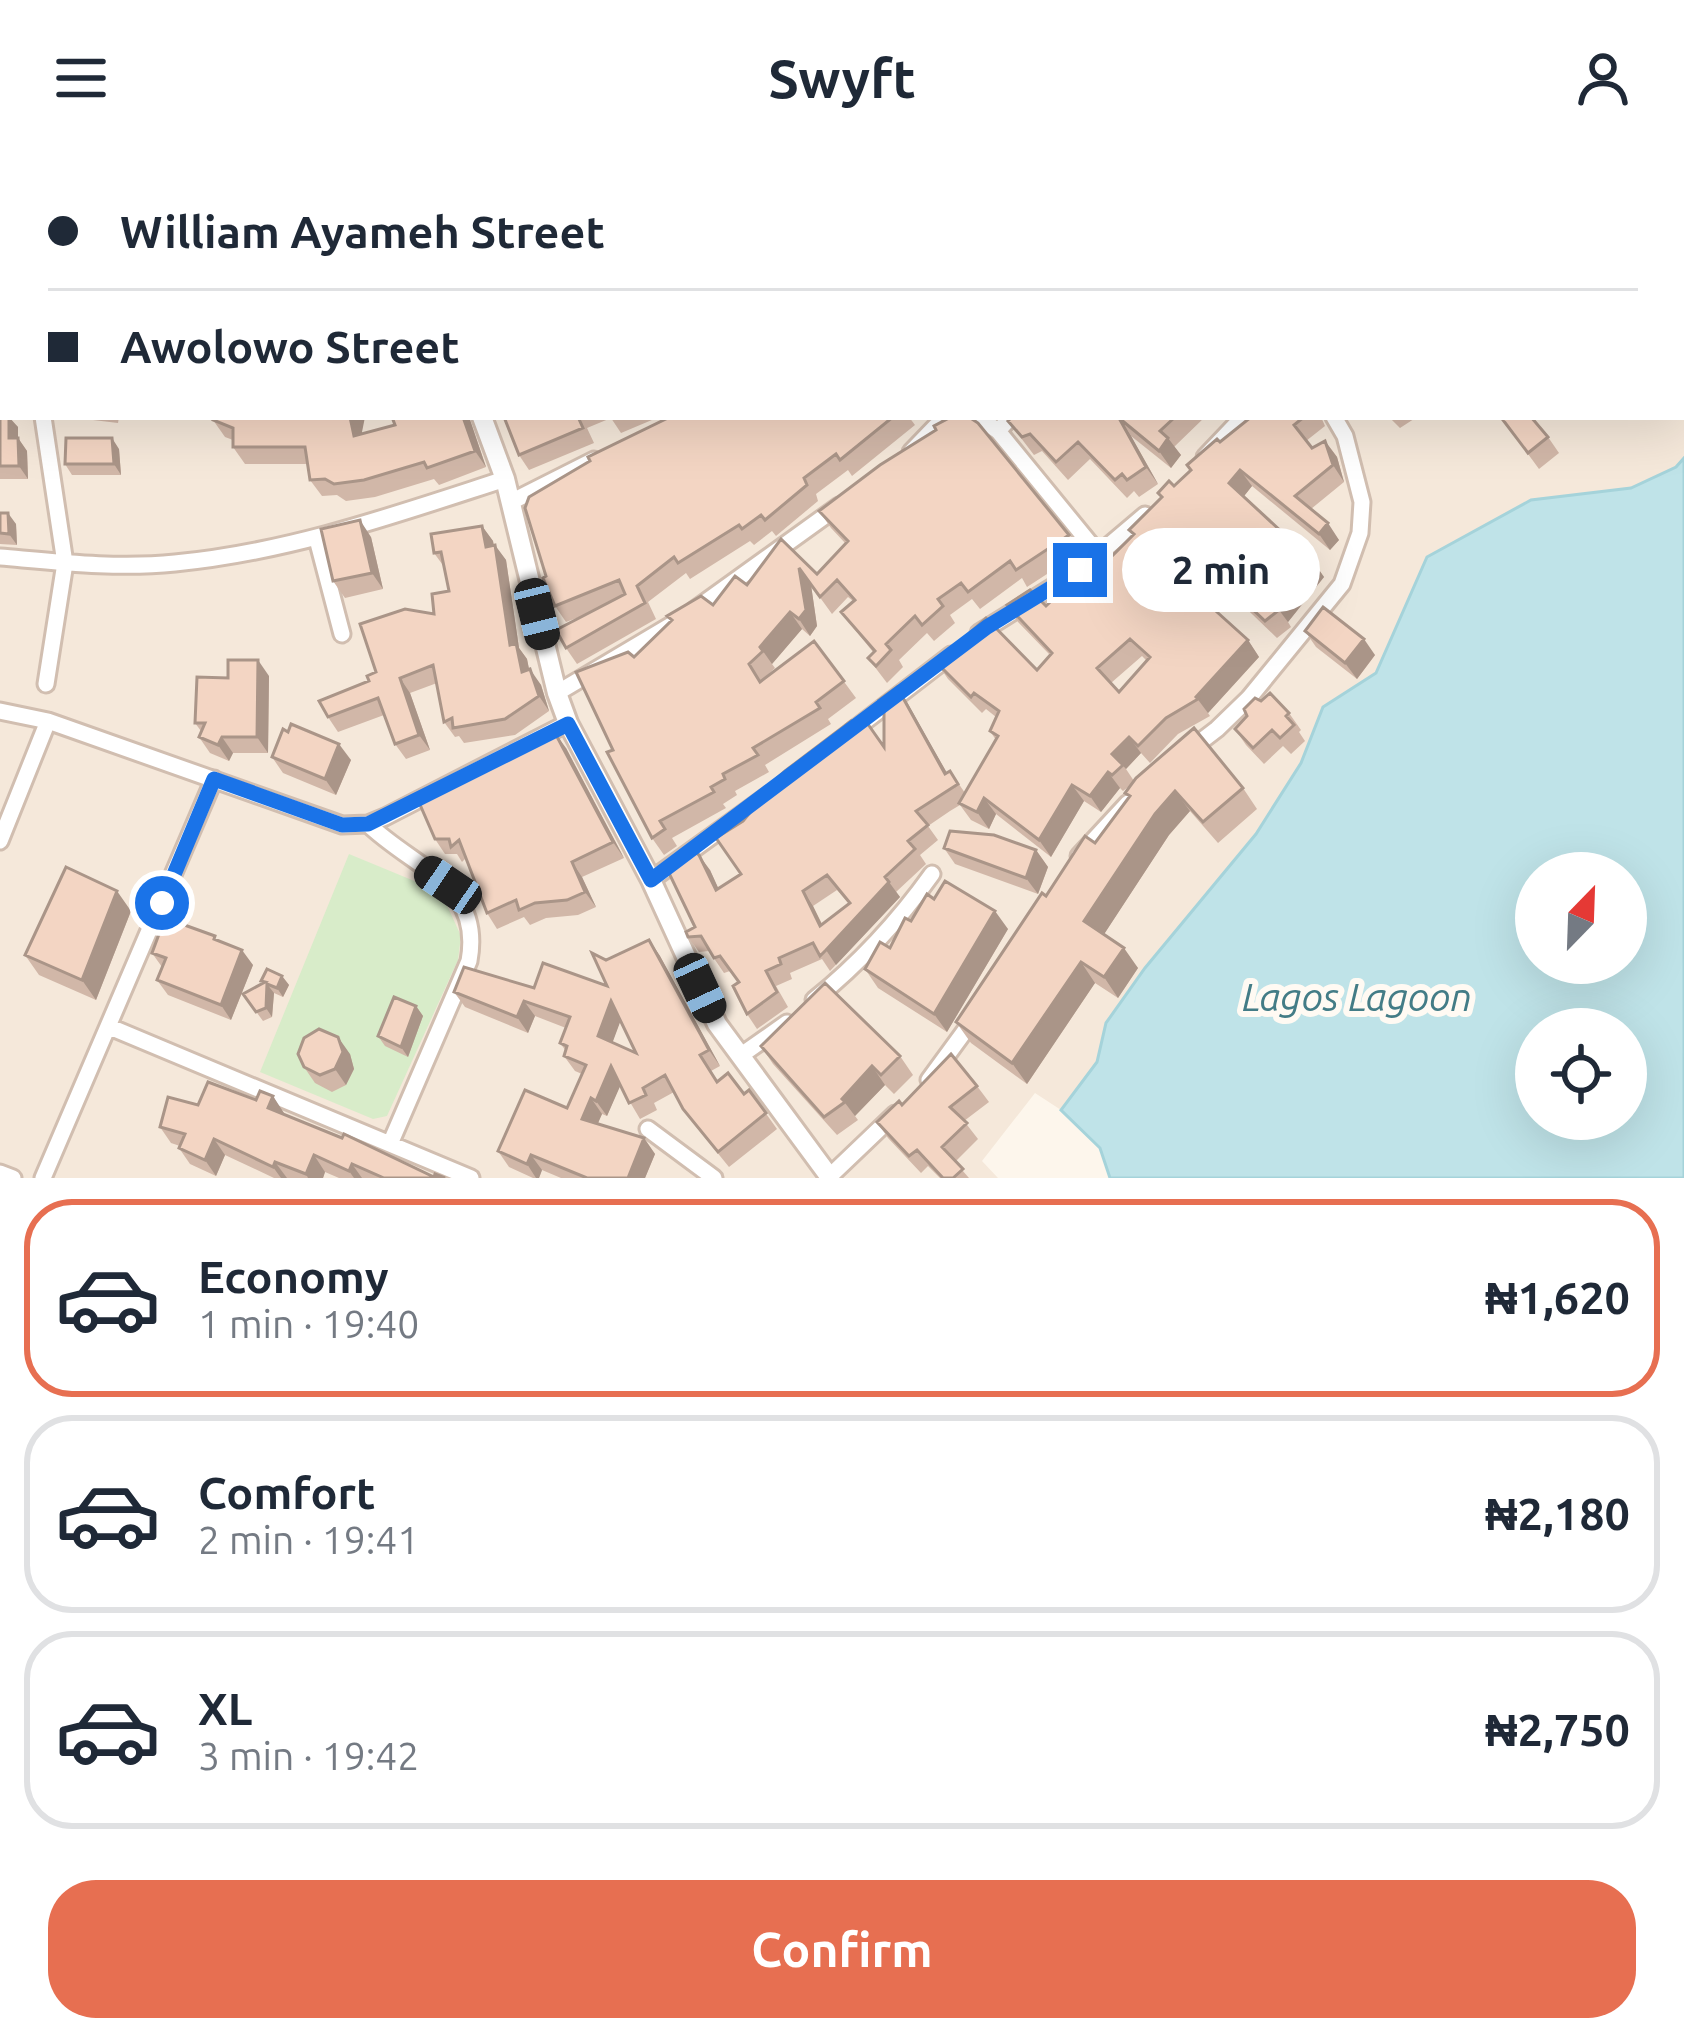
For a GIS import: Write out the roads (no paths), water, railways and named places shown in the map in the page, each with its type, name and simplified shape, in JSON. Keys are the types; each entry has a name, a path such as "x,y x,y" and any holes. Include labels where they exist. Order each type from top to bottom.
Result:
{"street":[{"path":"43,420 64,562 46,684"},
{"path":"483,420 506,479 568,724 651,880 717,1024 828,1177 926,1085 987,1001"},
{"path":"983,420 998,430 1100,556"},
{"path":"998,430 1008,420"},
{"path":"1196,466 1240,420"},
{"path":"1174,763 1249,698 1342,584 1360,533 1362,502 1346,436 1336,420"},
{"path":"901,462 936,422"},
{"path":"511,502 602,456"},
{"path":"0,557 170,564 317,538 506,479"},
{"path":"557,693 735,584 854,495"},
{"path":"828,749 987,627 1100,556 1163,499"},
{"path":"317,538 342,634"},
{"path":"0,711 48,721 342,825 368,824 568,724"},
{"path":"0,841 48,721"},
{"path":"651,880 792,777"},
{"path":"44,1178 214,779"},
{"path":"1074,863 1144,789"},
{"path":"368,824 393,848 448,885 468,910 473,938 469,961 390,1144"},
{"path":"740,1056 867,956 932,874"},
{"path":"110,1028 471,1178"},
{"path":"648,1129 714,1178"},
{"path":"0,1173 14,1178"}],"water":[{"name":"Lagos Lagoon","path":"1684,458 1684,1178 1110,1178 1100,1148 1061,1110 1097,1062 1106,1023 1145,968 1256,834 1301,763 1323,707 1376,673 1427,557 1531,500 1631,488 1676,467"}]}
